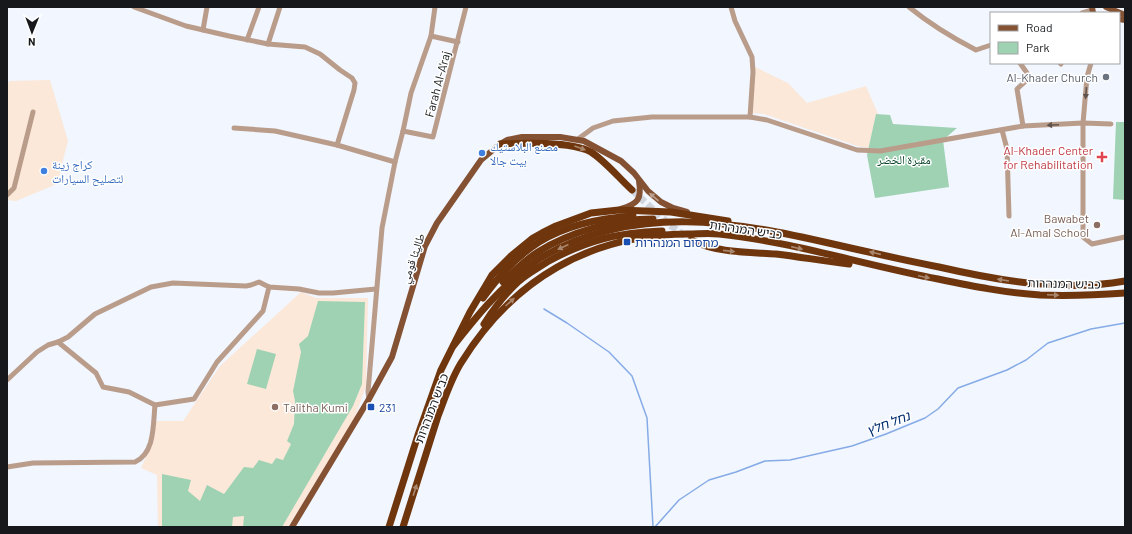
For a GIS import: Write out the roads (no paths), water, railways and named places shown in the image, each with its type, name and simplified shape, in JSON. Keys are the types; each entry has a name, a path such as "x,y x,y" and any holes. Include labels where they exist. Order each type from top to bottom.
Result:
{"highway":[{"path":"500,144 567,145 582,148 596,156 632,190"},
{"path":"533,255 542,233 591,213 619,210 671,212 717,218 752,228"},
{"path":"461,364 498,302 520,280 538,243 559,233 589,222 609,218 661,214 717,218"},
{"path":"456,342 484,308 533,255 570,236 622,222 641,219 725,220"},
{"path":"533,255 542,257 600,232 647,223 707,222 752,228"},
{"name":"כביש המנהרות","path":"752,228 800,236 968,274 1030,284 1062,286 1090,285 1125,281"},
{"path":"456,342 463,325 494,282 519,258 626,233 663,231 718,234"},
{"name":"כביש המנהרות","path":"402,527 448,390 461,364 477,340 503,308 520,292 565,262 592,250 648,237 675,234 718,234 779,244 898,271 975,286 1038,295 1089,296 1125,292"},
{"path":"691,240 706,247 722,251 782,255 898,271"},
{"path":"533,255 550,271"},
{"name":"כביש המנהרות","path":"389,527 418,435 441,370 456,342"}],"main road":[{"path":"1105,7 1118,12"},
{"name":"طاليثا قومي","path":"292,527 369,399 392,357 425,246 437,223 481,160 500,144 507,140 522,137 560,137 578,139 621,161 657,199 666,205 687,212 717,218"},
{"path":"619,210 632,206 638,200 640,193 639,180"}],"street":[{"path":"134,7 186,26 268,44 305,47 320,54 352,78 354,83 354,90 337,145"},
{"path":"203,30 207,7"},
{"path":"247,40 259,7"},
{"path":"268,44 280,7"},
{"path":"369,399 368,392 382,228 411,93 431,36 435,7"},
{"name":"Farah Al-A'raj","path":"404,130 433,137 466,7"},
{"path":"731,7 735,21 752,57 753,72 750,117"},
{"path":"909,7 940,31 976,50 990,45"},
{"path":"431,36 458,42"},
{"path":"1021,64 1027,73 1027,80 1017,89 1023,126"},
{"path":"1091,64 1088,77 1084,124 1083,237 1092,244 1125,237"},
{"path":"7,195 14,188 33,112"},
{"path":"578,139 592,128 613,121 652,117 750,117 768,120 857,150 880,151 1023,126 1111,124"},
{"path":"234,128 275,131 337,145 395,162"},
{"path":"1002,130 1006,149 1010,216"},
{"path":"7,380 37,352 48,345 68,337 95,314 138,292 162,283 172,282 246,286 259,282 269,287 333,293 376,289"},
{"path":"58,342 96,373 103,387 129,392 155,405 194,399 217,362 263,311 269,287"},
{"path":"7,468 33,463 135,462 141,460 147,453 152,439 155,405"}],"waterway":[{"path":"544,309 609,352 632,376 647,418 653,527"},
{"name":"נחל חלץ","path":"655,527 679,500 709,480 765,461 790,460 852,446 886,434 925,418 938,409 958,388 1007,370 1026,360 1048,343 1091,329 1125,323"}],"tunnel":[{"path":"632,190 671,226 691,240"}],"place":[{"name":"Al-Khader Church","path":"1106,77"},
{"name":"مصنع البلاستيك بيت جالا","path":"482,153"},
{"name":"Al-Khader Center for Rehabilitation","path":"1102,157"},
{"name":"كراج زينة لتصليح السيارات","path":"44,171"},
{"name":"Bawabet Al-Amal School","path":"1097,225"},
{"name":"מחסום המנהרות","path":"627,242"},
{"name":"Talitha Kumi","path":"275,407"},
{"name":"231","path":"371,407"}],"park label":[{"name":"مقبرة الخضر","path":"904,159"}]}
